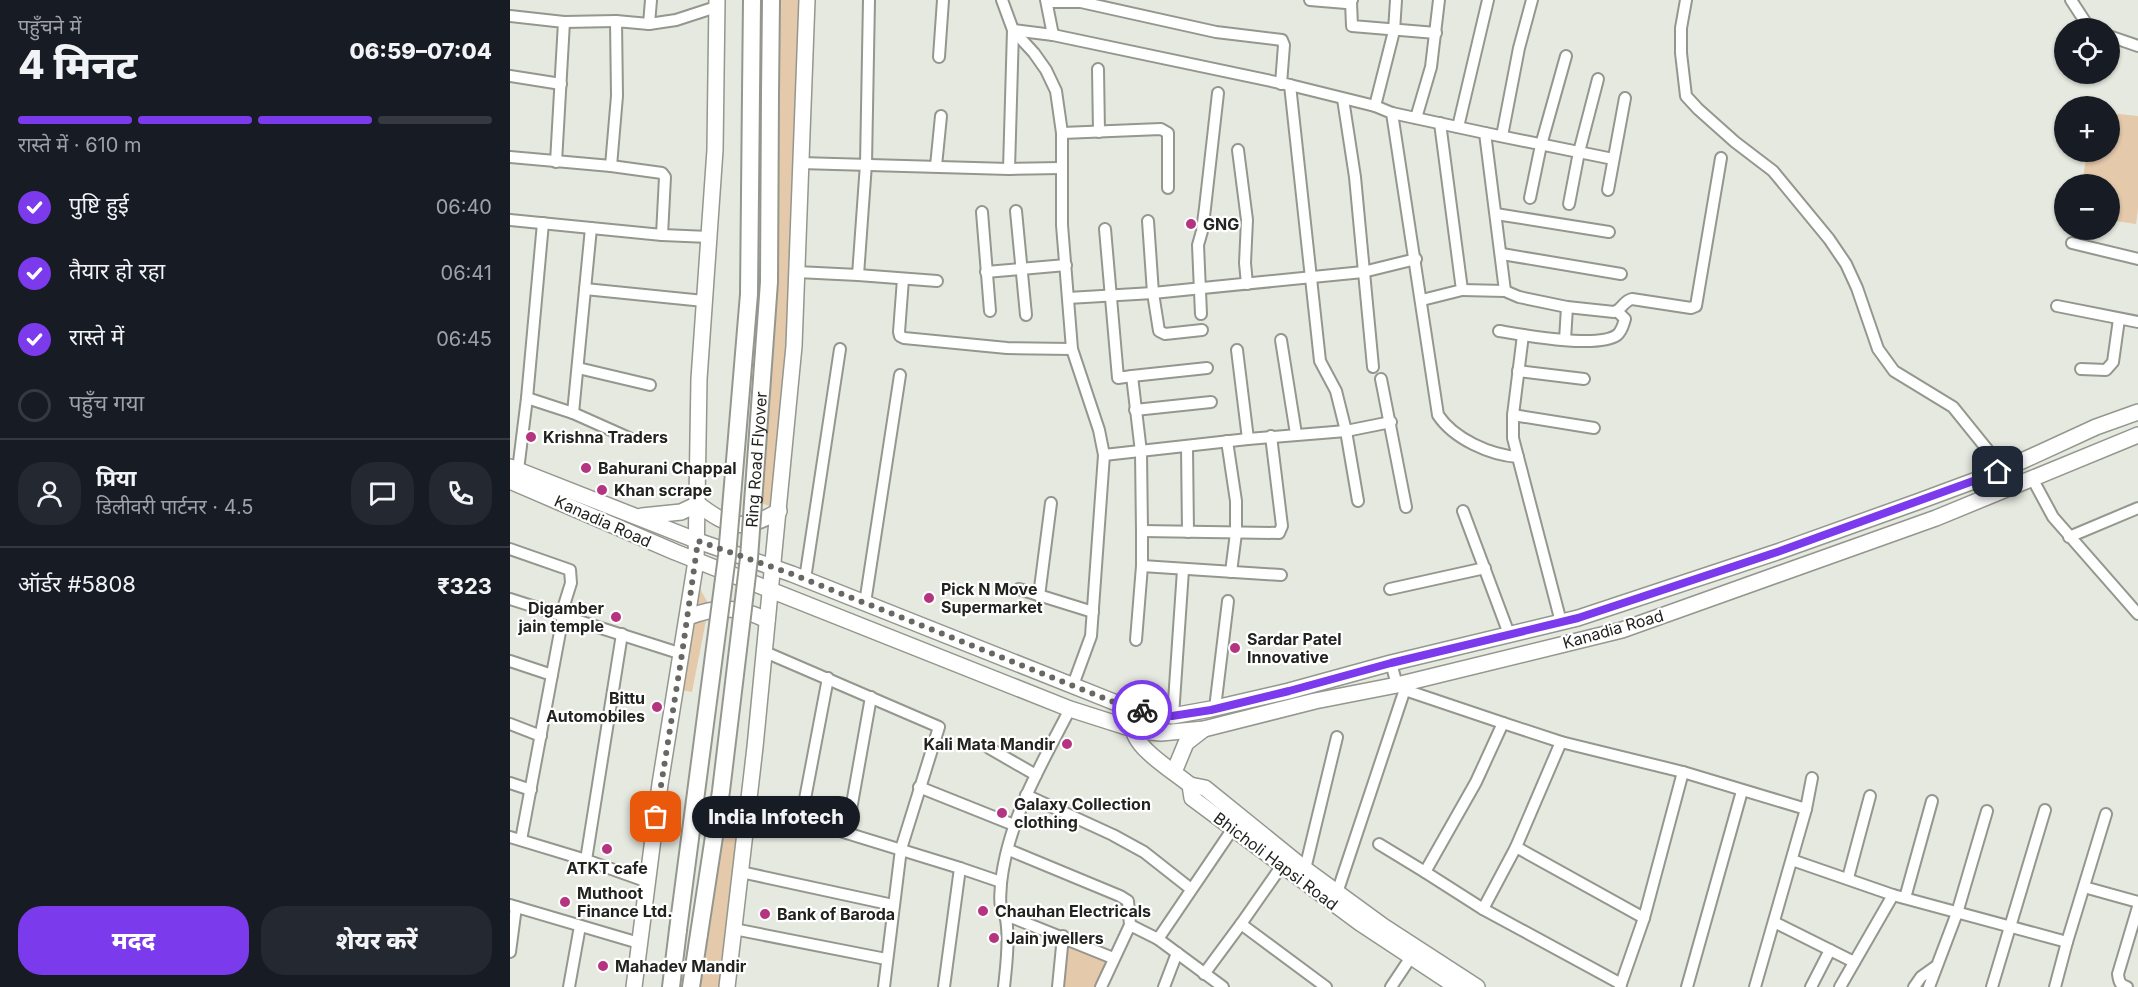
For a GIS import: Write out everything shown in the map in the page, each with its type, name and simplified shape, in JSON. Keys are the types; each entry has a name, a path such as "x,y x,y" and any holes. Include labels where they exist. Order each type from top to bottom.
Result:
{"main road":[{"name":"Ring Road Flyover","path":"671,987 728,544 749,294 752,0"},
{"name":"Ring Road Flyover","path":"691,987 721,791 749,558 769,282 771,0"},
{"path":"727,987 765,652 794,346 807,0"},
{"path":"634,987 660,784 688,617 698,541 698,429 715,150 717,3"},
{"name":"Kanadia Road","path":"513,473 772,566 1119,704 1173,716 1289,691 1391,663 1578,618 1780,551 2003,469 2096,427 2138,412"},
{"name":"Kanadia Road","path":"513,473 696,561 1070,709 1132,729 1161,733 1204,729 1315,701 1401,687 1622,630 1936,518 2138,435"},
{"path":"698,504 718,519 739,525 760,522 778,512"},
{"path":"636,517 672,514 698,504"},
{"path":"1780,551 1787,570"},
{"path":"688,617 708,610 730,608 767,620"},
{"path":"1578,618 1584,639"},
{"path":"1137,709 1132,729 1140,746 1190,784 1205,788 1237,823 1285,860 1305,868 1336,898 1478,987"},
{"path":"1174,772 1186,743 1204,729"},
{"name":"Bhicholi Hapsi Road","path":"1285,860 1452,986"}],"street":[{"path":"649,24 651,0"},
{"path":"858,275 866,164 870,0"},
{"path":"939,57 944,0"},
{"path":"1002,0 1012,30 1010,169"},
{"path":"1310,0 1346,3 1352,1 1352,26 1436,33"},
{"path":"1375,106 1394,31 1396,0"},
{"path":"1416,118 1431,68 1439,0"},
{"path":"1458,127 1488,0"},
{"path":"1502,136 1519,48 1532,0"},
{"path":"1686,0 1681,28 1681,53 1686,96 1735,142 1773,171 1829,239 1846,264 1857,288 1878,349 1894,371 1953,407 2003,469"},
{"path":"2071,0 2083,18"},
{"path":"1053,35 1047,1 1081,1 1119,5 1216,32 1282,40 1320,361 1336,391 1346,431 1358,501"},
{"path":"510,16 564,22 616,21 649,24 675,20 717,3"},
{"path":"611,166 617,96 616,21"},
{"path":"556,162 564,22"},
{"path":"1012,30 1053,35 1286,85 1416,118 1612,159"},
{"path":"1012,30 1034,53 1053,82 1056,91 1062,133 1062,225 1072,349 1099,430 1104,455 1091,636 1073,685"},
{"path":"2120,40 2138,46"},
{"path":"1530,198 1541,145 1566,56"},
{"path":"1098,69 1099,132"},
{"path":"510,76 561,84"},
{"path":"1569,204 1579,152 1598,79"},
{"path":"1201,314 1198,245 1206,208 1218,93"},
{"path":"1608,190 1625,98"},
{"path":"1343,99 1355,177 1373,367"},
{"path":"1392,112 1438,415 1444,423 1485,450 1518,457"},
{"path":"936,166 941,116"},
{"path":"1440,123 1462,290"},
{"path":"1062,133 1165,130 1168,133 1168,188"},
{"path":"1485,133 1505,291"},
{"path":"1238,150 1247,220 1246,284"},
{"path":"510,157 662,173 665,177 662,235"},
{"path":"1617,311 1625,302 1632,299 1691,308 1696,306 1721,158"},
{"path":"800,163 1010,169 1061,168"},
{"path":"1016,211 1026,315"},
{"path":"982,212 990,311"},
{"path":"1496,214 1609,232"},
{"path":"510,220 662,235 709,237"},
{"path":"1148,221 1153,293 1159,331 1165,334 1202,330"},
{"path":"513,473 527,398 543,223"},
{"path":"573,413 591,228"},
{"path":"1105,229 1118,378 1206,368"},
{"path":"2072,243 2138,259"},
{"path":"1502,254 1622,274"},
{"path":"1068,298 1153,293 1363,272 1416,259"},
{"path":"987,272 1066,265"},
{"path":"797,272 938,281"},
{"path":"903,279 899,332 904,338 1007,348 1072,349"},
{"path":"585,289 704,301"},
{"path":"1422,300 1462,290 1505,291 1519,297 1567,307 1617,311 1625,319 1622,329 1615,337 1594,342 1499,331"},
{"path":"2057,306 2138,322"},
{"path":"1565,340 1567,307"},
{"path":"2081,369 2106,370 2110,367 2113,362 2119,319"},
{"path":"1522,335 1513,415 1513,438 1562,622"},
{"path":"1281,340 1296,434"},
{"path":"805,579 840,349"},
{"path":"1237,350 1248,439"},
{"path":"578,368 650,385"},
{"path":"1518,371 1584,379"},
{"path":"865,603 900,375"},
{"path":"1132,376 1141,452 1142,566 1136,640"},
{"path":"1382,379 1406,507"},
{"path":"527,398 573,413 629,438"},
{"path":"1135,410 1210,402"},
{"path":"1513,415 1594,428"},
{"path":"1104,455 1271,436 1346,431 1391,422"},
{"path":"1142,531 1279,533 1281,530 1271,436"},
{"path":"1227,441 1236,501 1232,572"},
{"path":"1187,447 1188,532"},
{"path":"2032,478 2053,517 2138,614"},
{"path":"1040,596 1052,503"},
{"path":"2069,537 2138,507"},
{"path":"1463,511 1509,634"},
{"path":"510,549 570,570 571,583 562,615 522,840"},
{"path":"1142,566 1281,575"},
{"path":"1390,589 1485,568"},
{"path":"1173,716 1183,570"},
{"path":"1019,589 1093,612"},
{"path":"510,599 682,654"},
{"path":"1215,708 1228,601"},
{"path":"586,860 622,634"},
{"path":"765,652 939,727 901,849 884,987"},
{"path":"510,661 552,675"},
{"path":"1336,898 1401,687 1391,663"},
{"path":"801,820 828,678"},
{"path":"1401,687 1561,742 1683,772 1806,809"},
{"path":"847,832 871,697"},
{"path":"1004,987 1008,930 1006,915 1000,905 1001,882 1008,850 1014,825 1026,795 1070,709"},
{"path":"1425,872 1476,782 1503,723"},
{"path":"510,724 541,736"},
{"path":"1305,868 1337,737"},
{"path":"1484,909 1516,847 1561,742"},
{"path":"989,748 1036,775"},
{"path":"1379,844 1484,909 1621,986 1644,918 1683,772"},
{"path":"1755,987 1806,809 1812,778"},
{"path":"510,783 531,790"},
{"path":"919,787 1014,825"},
{"path":"1687,987 1742,791"},
{"path":"1026,795 1113,835 1144,852 1191,889"},
{"path":"1848,878 1870,796"},
{"path":"1905,898 1932,801"},
{"path":"749,802 1001,882"},
{"path":"1992,987 2045,810"},
{"path":"1929,987 1957,913 1988,811"},
{"path":"2055,987 2106,814"},
{"path":"1158,939 1237,823"},
{"path":"510,837 648,882"},
{"path":"1516,847 1644,918"},
{"path":"1008,850 1128,901 1130,925 1101,987"},
{"path":"1204,974 1285,860"},
{"path":"1792,860 1893,895 2067,942"},
{"path":"944,987 960,868"},
{"path":"741,872 893,905"},
{"path":"2084,887 2138,902"},
{"path":"1840,987 1893,895"},
{"path":"510,952 513,906 639,944"},
{"path":"2127,987 2119,981 2118,974 2138,907"},
{"path":"1006,915 1113,958"},
{"path":"1774,922 1854,962"},
{"path":"1241,924 1326,987"},
{"path":"1130,925 1158,939 1223,987"},
{"path":"569,987 580,926"},
{"path":"734,929 886,959"},
{"path":"1058,987 1063,936"},
{"path":"1811,987 1830,950"},
{"path":"1164,987 1177,953"},
{"path":"1391,987 1411,957"},
{"path":"1914,987 1921,977 1935,967"}],"shaded area":[{"path":"777,0 799,0 797,122 785,361 770,506 757,502"},
{"path":"2120,114 2138,116 2136,224 2120,222 2120,174 2084,174 2085,162 2120,162"},
{"path":"698,585 709,605 692,692 681,690"},
{"path":"748,809 730,987 691,987 712,811"},
{"path":"1062,940 1113,958 1101,987 1061,987"}],"way so far":[{"path":"656,817 698,541 792,574 1119,704 1142,710"}],"place":[{"name":"GNG","path":"1191,224"},
{"name":"Krishna Traders","path":"531,437"},
{"name":"Bahurani Chappal","path":"586,468"},
{"name":"Khan scrape","path":"602,490"},
{"name":"Pick N Move Supermarket","path":"929,598"},
{"name":"Digamber jain temple","path":"616,617"},
{"name":"Sardar Patel Innovative","path":"1235,648"},
{"name":"Bittu Automobiles","path":"657,707"},
{"name":"Kali Mata Mandir","path":"1067,744"},
{"name":"Galaxy Collection clothing","path":"1002,813"},
{"name":"India Infotech","path":"656,817"},
{"name":"ATKT cafe","path":"607,849"},
{"name":"Muthoot Finance Ltd.","path":"565,902"},
{"name":"Chauhan Electricals","path":"983,911"},
{"name":"Bank of Baroda","path":"765,914"},
{"name":"Jain jwellers","path":"994,938"},
{"name":"Mahadev Mandir","path":"603,966"}],"route":[{"path":"1142,710 1172,716 1211,710 1600,612 1780,551 1998,472"}]}
